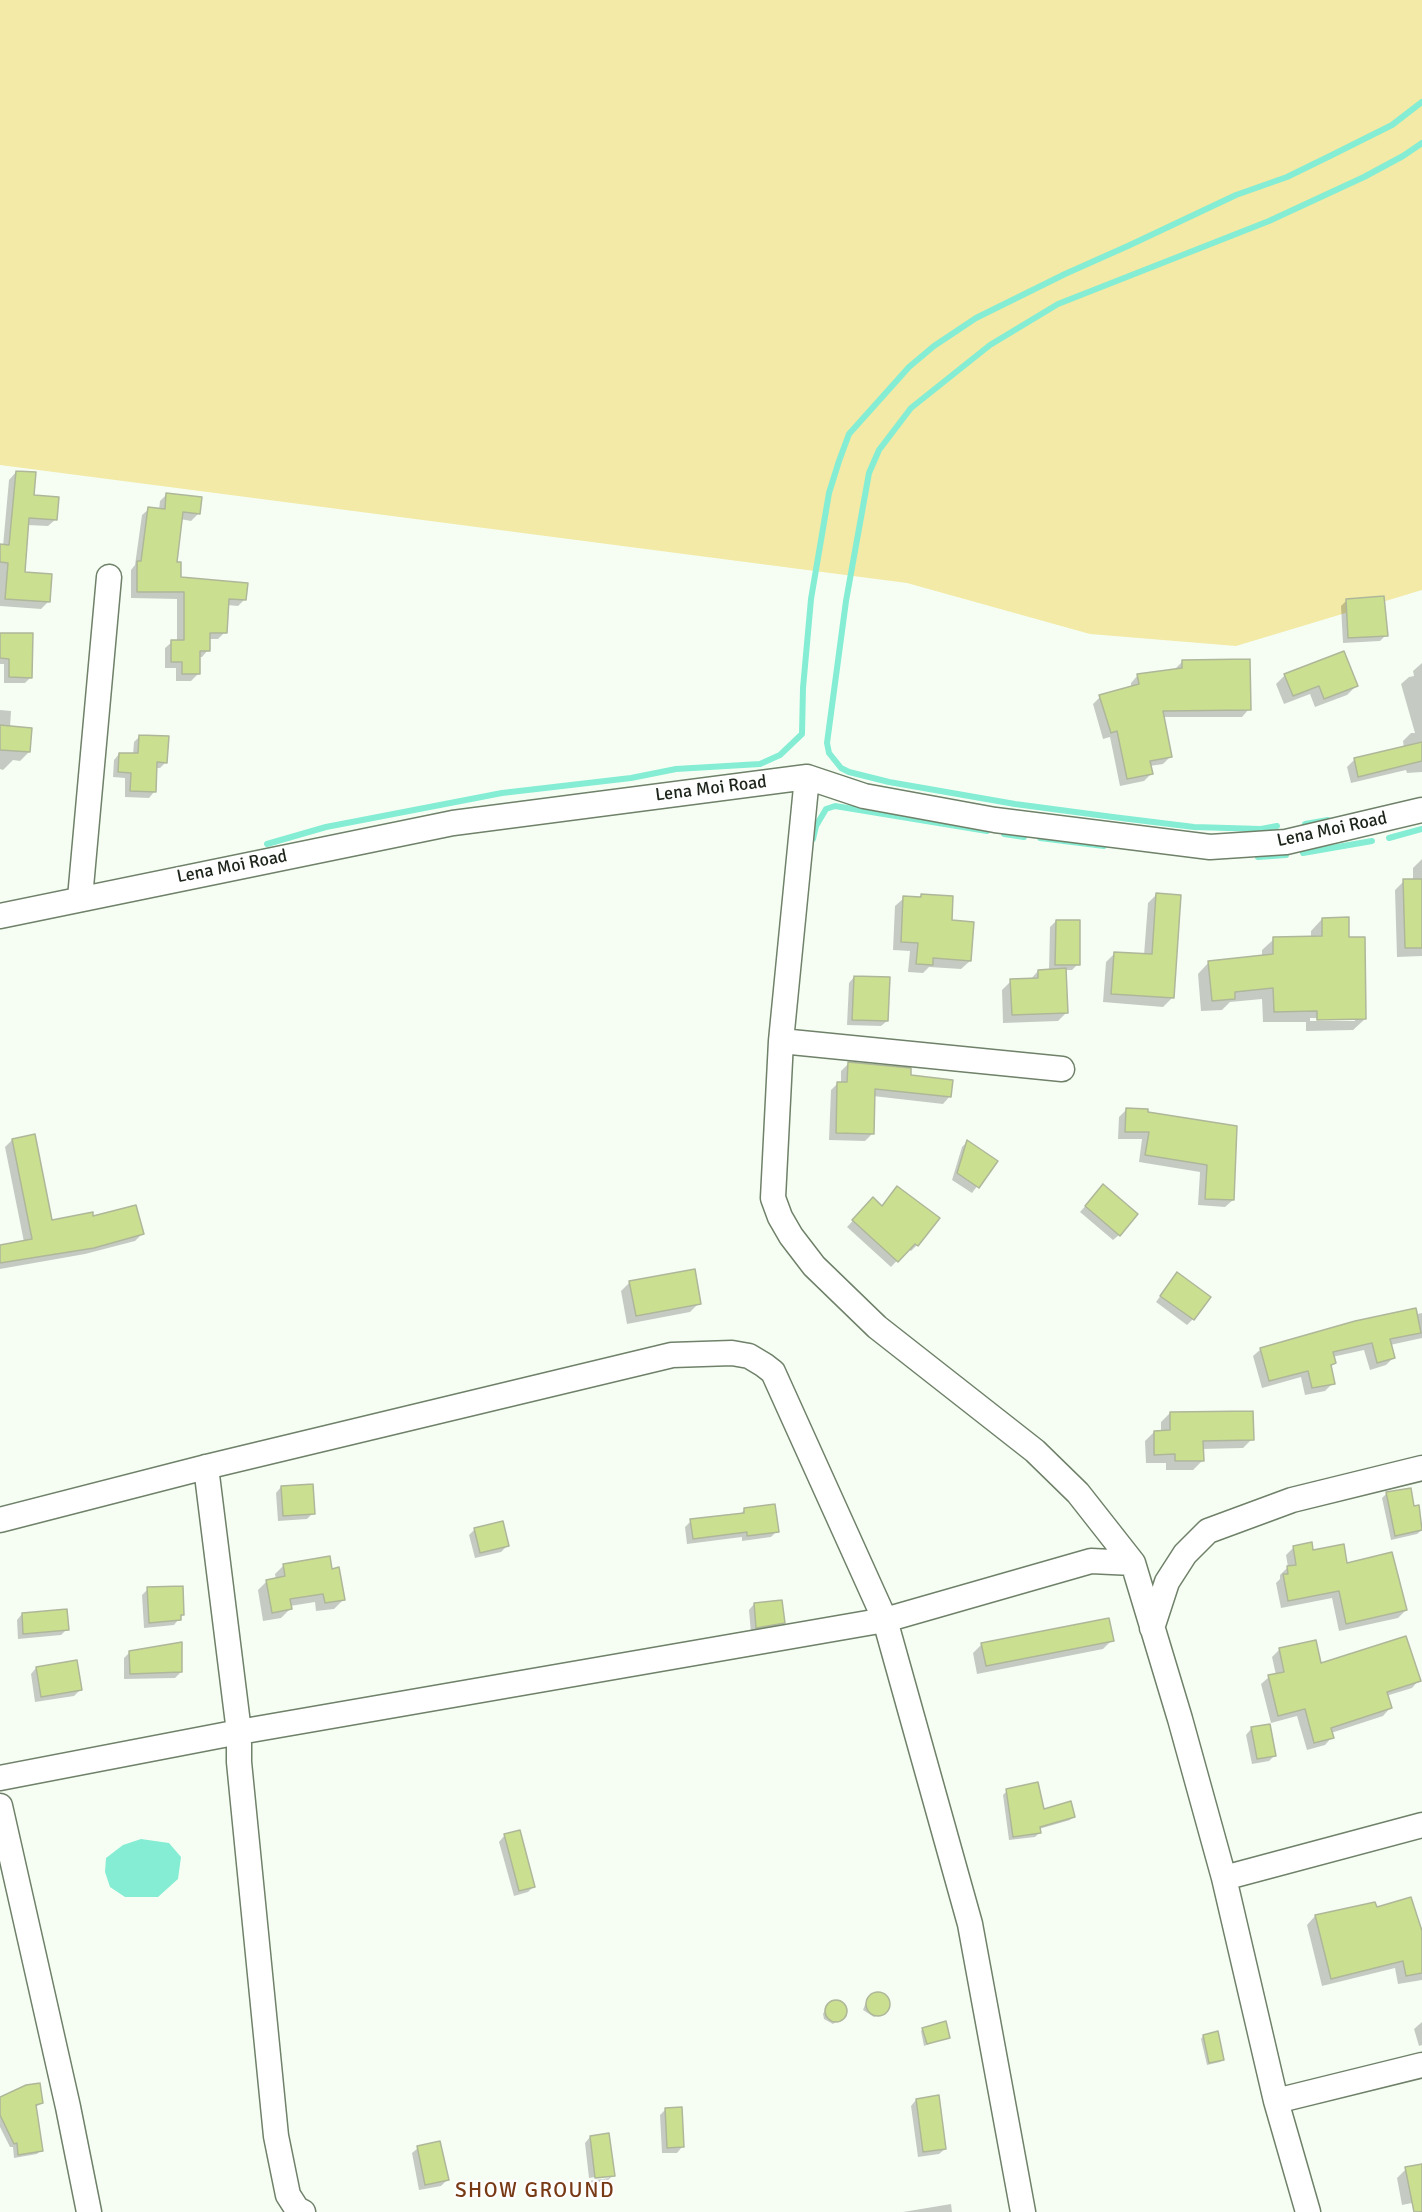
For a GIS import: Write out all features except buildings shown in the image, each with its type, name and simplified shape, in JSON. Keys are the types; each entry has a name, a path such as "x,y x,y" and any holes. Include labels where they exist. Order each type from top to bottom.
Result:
{"street":[{"path":"81,898 109,577"},
{"path":"807,777 781,1041 773,1198 780,1217 791,1236 814,1266 877,1327 1035,1451 1078,1493 1133,1563 1180,1719 1224,1878 1276,2101 1308,2212"},
{"name":"Lena Moi Road","path":"0,916 453,823 807,777 864,796 995,820 1210,847 1286,843 1422,810"},
{"path":"781,1041 1062,1069"},
{"path":"0,1520 206,1467 672,1355 732,1353 749,1356 773,1372 885,1620 970,1924 1023,2212"},
{"path":"206,1467 239,1732 239,1762 276,2136 288,2195 297,2210 303,2212"},
{"path":"1152,1628 1167,1582 1185,1554 1208,1531 1292,1500 1422,1467"},
{"path":"0,1778 239,1732 885,1620 1091,1561 1133,1563"},
{"path":"0,1806 68,2107 89,2212"},
{"path":"1224,1878 1422,1825"},
{"path":"1276,2101 1422,2064"}],"shaded area":[{"path":"0,0 1422,0 1422,590 1236,646 1090,634 907,583 0,465"},
{"path":"141,1839 169,1843 181,1857 178,1879 158,1897 125,1897 110,1887 105,1872 106,1858 123,1845"}],"waterway":[{"path":"267,844 326,827 502,793 631,778 676,769 760,764 780,755 802,734 803,688 811,599 829,493 839,461 849,434 909,367 934,346 976,318 1236,195 1287,177 1392,125 1422,102"},
{"path":"1277,826 1261,829 1194,827 1015,804 889,782 841,768 829,753 827,743 846,601 869,473 879,450 911,408 990,345 1058,304 1269,221 1364,177 1422,143"},
{"path":"813,839 816,826 826,809 835,806 987,831"},
{"path":"1305,824 1328,820"},
{"path":"1389,838 1422,829"},
{"path":"1004,834 1024,837"},
{"path":"1040,838 1104,846"},
{"path":"1303,853 1372,841"},
{"path":"1258,857 1286,855"}],"district":[{"name":"SHOW GROUND","path":"535,2191"}]}
